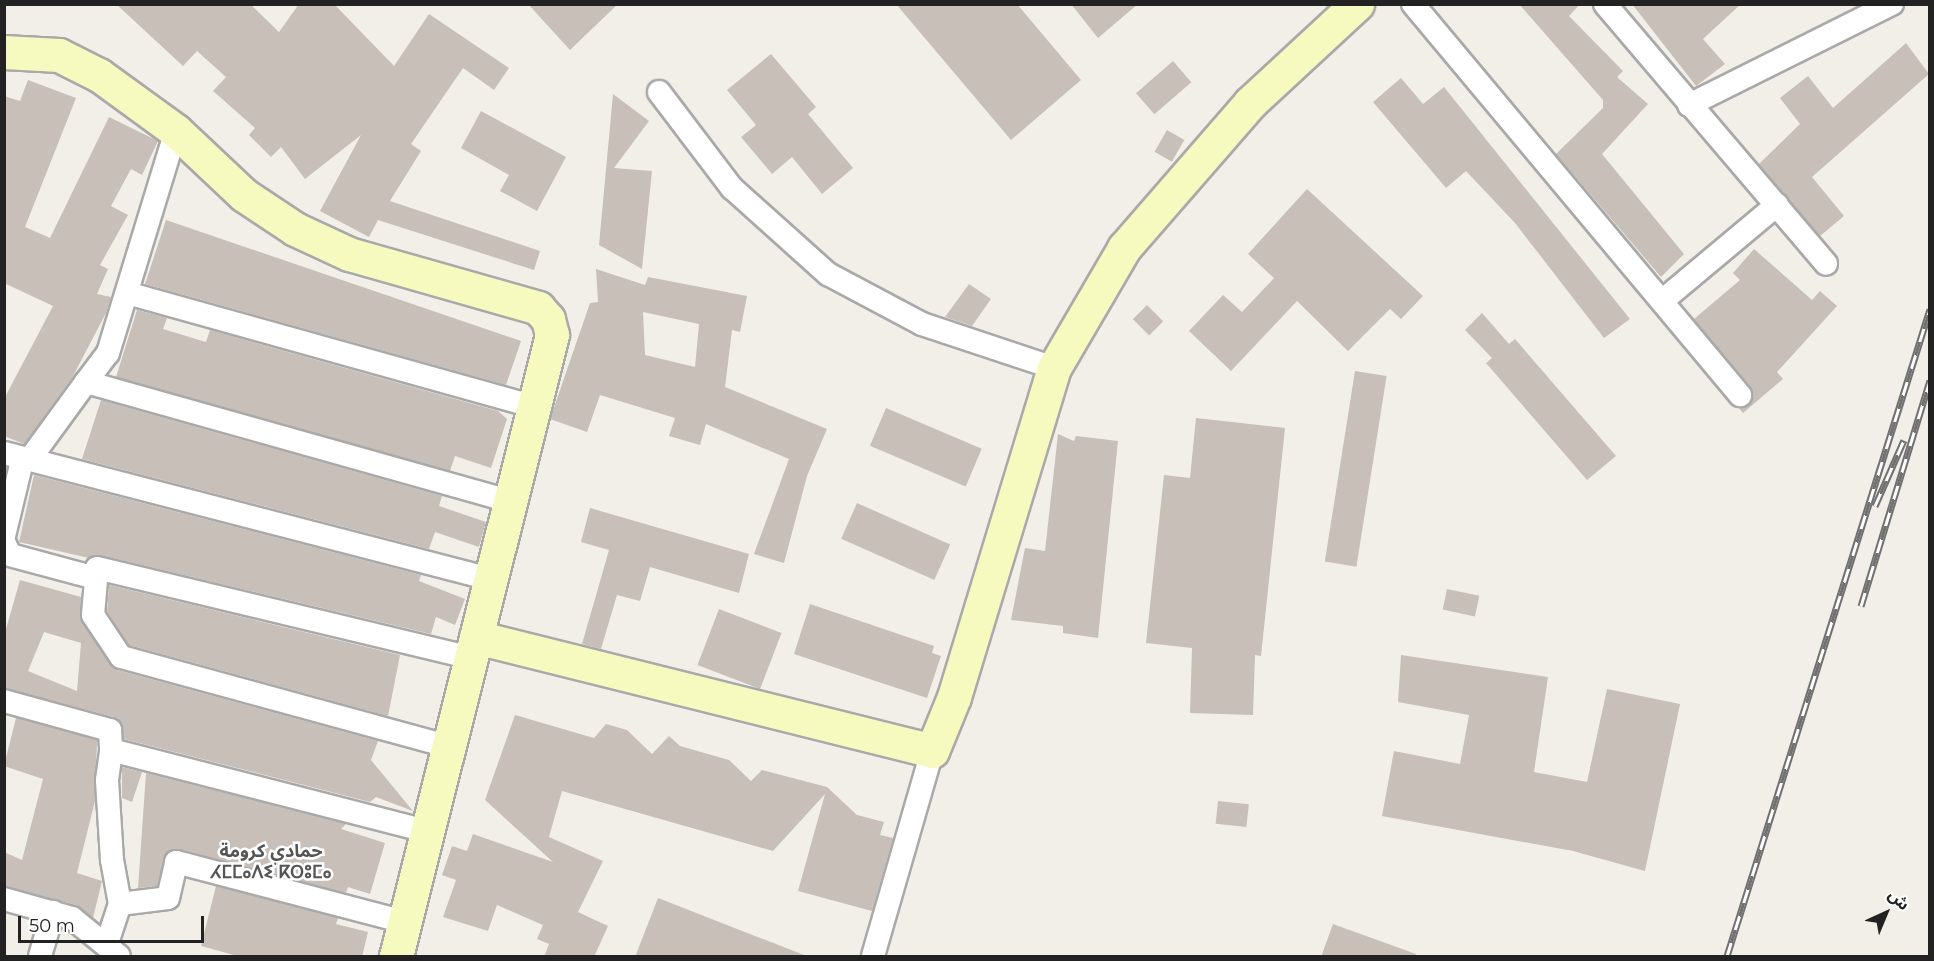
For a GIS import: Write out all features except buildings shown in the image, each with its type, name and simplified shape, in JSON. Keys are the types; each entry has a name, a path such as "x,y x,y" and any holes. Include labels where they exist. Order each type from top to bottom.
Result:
{"street":[{"path":"873,957 932,751 954,697 1053,368 1124,248 1250,103 1357,4"},
{"path":"1413,4 1740,395"},
{"path":"1605,4 1826,264"},
{"path":"1689,105 1892,4"},
{"path":"4,52 59,55 99,75 176,131 244,195 295,229 349,254 538,308 552,335 535,407 508,501 474,647 447,746 396,957"},
{"path":"659,93 732,188 828,274 922,324 1053,368"},
{"path":"4,536 22,461 32,456 108,353 176,131"},
{"path":"1662,302 1777,205"},
{"path":"127,293 535,407"},
{"path":"86,382 508,501"},
{"path":"4,453 32,456 490,579"},
{"path":"4,542 10,555 96,578"},
{"path":"447,746 120,657 93,615 97,568 474,647 932,751"},
{"path":"4,701 110,730 111,750 107,780 112,860 120,904 113,950 72,918 4,898"},
{"path":"111,750 427,831"},
{"path":"120,904 168,898 176,862 405,922"},
{"path":"40,957 53,912"}],"railway":[{"path":"1727,956 1930,309"},
{"path":"1861,606 1930,380"},
{"path":"1875,506 1904,440"}],"district":[{"name":"حمادي كرومة ⵃⵎⵎⴰⴷⵉ ⴽⵔⵓⵎⴰ","path":"271,862"}]}
